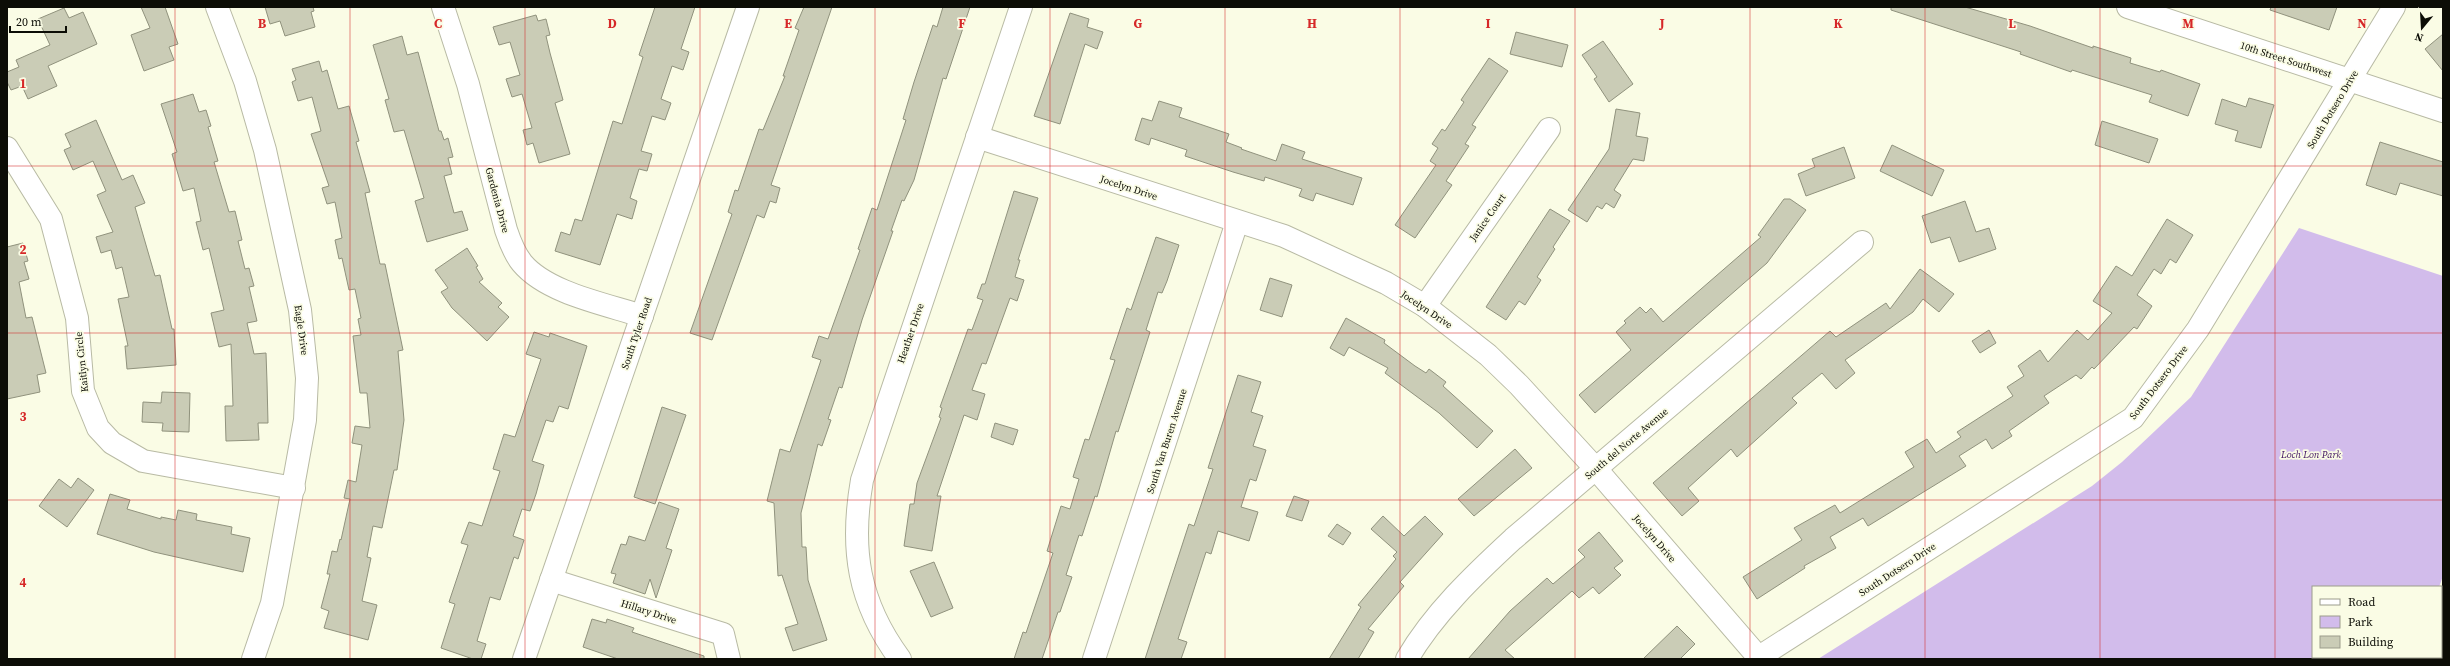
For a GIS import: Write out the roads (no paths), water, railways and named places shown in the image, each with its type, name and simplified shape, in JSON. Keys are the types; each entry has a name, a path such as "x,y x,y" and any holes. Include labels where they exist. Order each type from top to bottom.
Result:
{"street":[{"name":"Eagle Drive","path":"217,7 245,81 265,150 300,310 307,378 305,420 294,488 272,603 253,659"},
{"name":"Gardenia Drive","path":"443,7 468,84 506,230 511,245 522,263 552,286 642,316"},
{"name":"South Tyler Road","path":"524,659 748,7"},
{"name":"Heather Drive","path":"900,659 885,638 875,619 864,590 856,547 858,506 862,480 1020,7"},
{"name":"10th Street Southwest","path":"2128,7 2443,111"},
{"name":"South Dotsero Drive","path":"1758,658 2132,418 2198,329 2394,7"},
{"name":"Janice Court","path":"1425,306 1549,129"},
{"name":"Jocelyn Drive","path":"977,137 1284,236 1340,260 1386,283 1425,306 1488,355 1519,385 1596,469 1758,658"},
{"name":"Kaitlyn Circle","path":"7,148 51,219 77,318 83,391 98,428 112,444 143,461 294,488"},
{"name":"South Van Buren Avenue","path":"1094,659 1237,222"},
{"name":"South del Norte Avenue","path":"1407,659 1436,617 1466,582 1513,539 1862,242"},
{"name":"Hillary Drive","path":"551,580 723,634 730,659"}],"park label":[{"name":"Loch Lon Park","path":"2311,454"}]}
